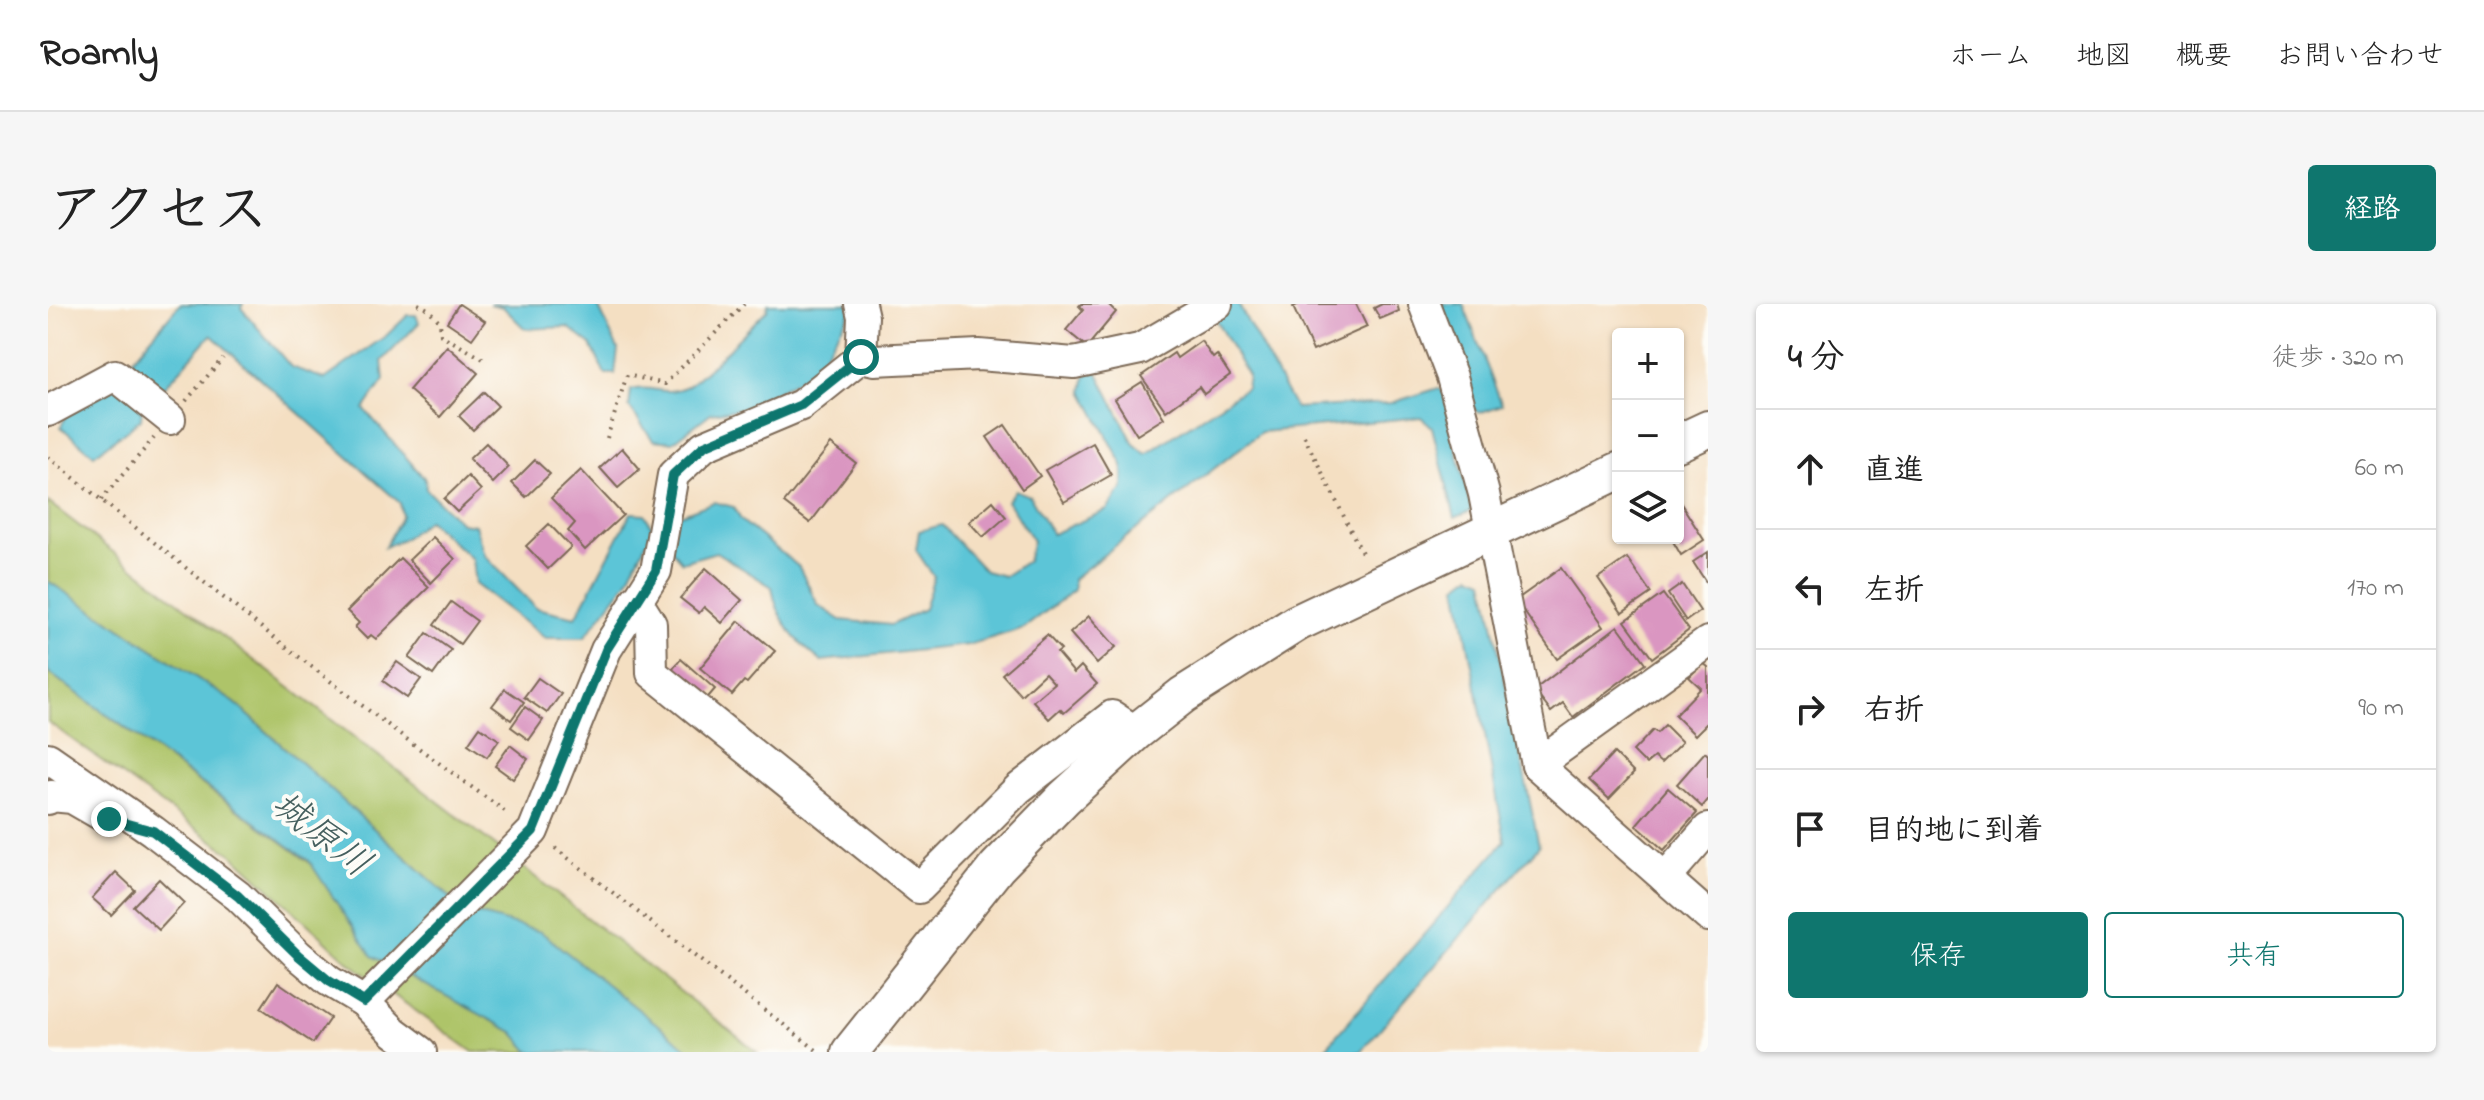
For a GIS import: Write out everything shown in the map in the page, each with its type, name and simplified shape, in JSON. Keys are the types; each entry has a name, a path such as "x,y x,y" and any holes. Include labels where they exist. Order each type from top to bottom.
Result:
{"street":[{"path":"364,1002 533,831 606,650 656,571 673,475 704,446 801,405 861,357 863,317 860,304"},
{"path":"1424,304 1452,377 1491,530 1537,765 1708,916"},
{"path":"861,357 874,360 979,355 1074,363 1140,349 1215,306"},
{"path":"48,411 115,375 170,419"},
{"path":"1684,440 1708,429"},
{"path":"850,1052 997,867 1064,798 1136,732 1183,695 1297,623 1616,472"},
{"path":"636,600 651,624 652,673 919,888 1018,789 1112,716 1136,732"},
{"path":"1537,765 1708,642"},
{"path":"48,758 153,831 238,896 308,964 364,1002 399,1042 421,1052"},
{"path":"48,799 51,796 72,798 109,819 153,831"},
{"path":"1665,878 1708,829"}],"path":[{"path":"418,304 428,309 440,322 441,335 485,360"},
{"path":"607,438 627,375 665,384 744,304"},
{"path":"1304,436 1378,584"},
{"path":"48,457 446,769 533,831 819,1052"},
{"path":"101,500 132,464"}],"green space":[{"path":"48,502 501,850 757,1052 650,1052 464,910 235,703 48,581"},
{"path":"48,672 309,862 561,1052 473,1052 352,965 234,856 48,722"}],"water":[{"path":"180,304 243,304 241,308 291,367 325,379 387,335 408,315 416,315 419,323 382,361 384,380 364,409 425,479 426,489 461,523 475,525 484,555 536,608 576,617 631,513 645,514 651,526 714,502 734,507 741,520 799,567 818,605 841,620 891,625 924,609 934,577 916,550 919,531 942,525 985,571 1004,576 1027,561 1033,541 1007,501 1015,490 1030,496 1052,534 1107,510 1123,488 1123,465 1083,391 1086,374 1097,371 1134,444 1146,454 1246,388 1248,376 1214,317 1213,304 1238,304 1295,408 1391,403 1439,388 1448,398 1449,420 1472,511 1455,518 1432,427 1422,417 1261,432 1073,579 1074,590 1024,628 968,645 821,661 803,646 783,620 772,587 716,552 682,562 669,547 646,543 627,582 584,638 545,638 475,584 472,559 428,520 405,538 385,547 402,516 400,503 211,335 156,397 142,408 141,419 94,455 61,427 65,417 124,369"},
{"path":"489,304 597,304 618,349 615,374 605,374 591,345 568,327 525,329 503,307"},
{"path":"768,304 849,304 850,314 814,371 747,408 711,413 673,442 653,440 629,407 631,390 670,391 692,383 767,310"},
{"path":"1440,304 1463,304 1502,405 1479,413 1472,408 1464,387 1469,379"},
{"path":"1471,575 1484,580 1539,846 1360,1052 1322,1052 1505,841 1457,586"},
{"name":"城原川","path":"48,581 235,703 464,910 541,932 692,1052 530,1052 513,1032 372,956 309,861 48,672"}],"building":[{"path":"459,304 485,321 472,339 447,322"},
{"path":"1108,304 1116,312 1087,347 1066,330 1083,310 1079,306"},
{"path":"1299,304 1356,304 1367,327 1313,351 1293,307"},
{"path":"1382,304 1397,304 1399,311 1380,319 1374,308"},
{"path":"1201,341 1213,358 1217,355 1230,375 1204,394 1199,387 1166,411 1141,376 1174,353 1177,358"},
{"path":"447,346 478,373 440,417 409,390"},
{"path":"1142,382 1164,418 1137,435 1115,399"},
{"path":"484,392 498,406 473,430 459,416"},
{"path":"1005,425 1040,476 1022,489 987,437"},
{"path":"486,443 509,467 493,483 469,459"},
{"path":"1093,443 1111,475 1064,502 1045,470"},
{"path":"831,444 856,463 810,523 784,503"},
{"path":"622,448 640,469 618,488 600,468"},
{"path":"535,460 550,474 526,497 512,483"},
{"path":"581,470 623,515 585,550 568,531 575,523 551,498"},
{"path":"468,476 481,490 457,512 444,499"},
{"path":"993,501 1006,517 983,537 969,522"},
{"path":"1684,508 1704,540 1681,555 1675,544 1684,544"},
{"path":"549,524 571,547 548,569 526,546"},
{"path":"433,537 455,559 431,583 409,560"},
{"path":"1708,552 1708,585 1693,562"},
{"path":"400,558 429,587 376,639 371,635 367,639 355,627 359,623 347,611"},
{"path":"1627,558 1651,593 1622,613 1598,578"},
{"path":"706,568 742,600 722,623 704,607 699,613 680,598"},
{"path":"1561,568 1603,627 1557,659 1516,600"},
{"path":"1682,584 1700,611 1686,621 1668,594"},
{"path":"1663,594 1689,630 1652,658 1625,621"},
{"path":"451,602 477,621 460,644 434,625"},
{"path":"1089,616 1116,647 1097,664 1070,633"},
{"path":"739,621 775,651 732,695 700,668"},
{"path":"1618,626 1645,663 1573,717 1563,703 1551,712 1534,690"},
{"path":"427,633 451,650 433,675 409,658"},
{"path":"1047,635 1061,650 1057,653 1074,673 1081,666 1097,684 1064,713 1060,709 1049,719 1033,701 1054,683 1045,673 1021,695 1002,674"},
{"path":"681,659 715,689 703,703 669,674"},
{"path":"397,662 421,679 407,698 383,681"},
{"path":"1703,663 1708,667 1708,722 1695,735 1675,715 1701,688 1689,677"},
{"path":"538,678 561,694 547,713 524,697"},
{"path":"505,689 524,702 511,720 492,706"},
{"path":"525,707 543,720 529,740 511,727"},
{"path":"1665,725 1682,742 1661,763 1654,757 1646,764 1633,751 1653,730 1657,733"},
{"path":"480,727 499,740 487,757 468,744"},
{"path":"510,745 528,759 513,779 495,766"},
{"path":"1705,752 1708,755 1708,800 1702,807 1677,784"},
{"path":"1614,753 1634,773 1609,799 1589,780"},
{"path":"1668,788 1697,813 1664,850 1636,825"},
{"path":"116,872 135,890 111,915 92,898"},
{"path":"159,879 184,903 159,930 133,906"},
{"path":"278,982 330,1018 313,1043 261,1008"}],"route":[{"path":"109,819 153,831 238,896 329,981 364,1002 533,831 606,650 656,571 673,475 704,446 801,405 861,357"}]}
